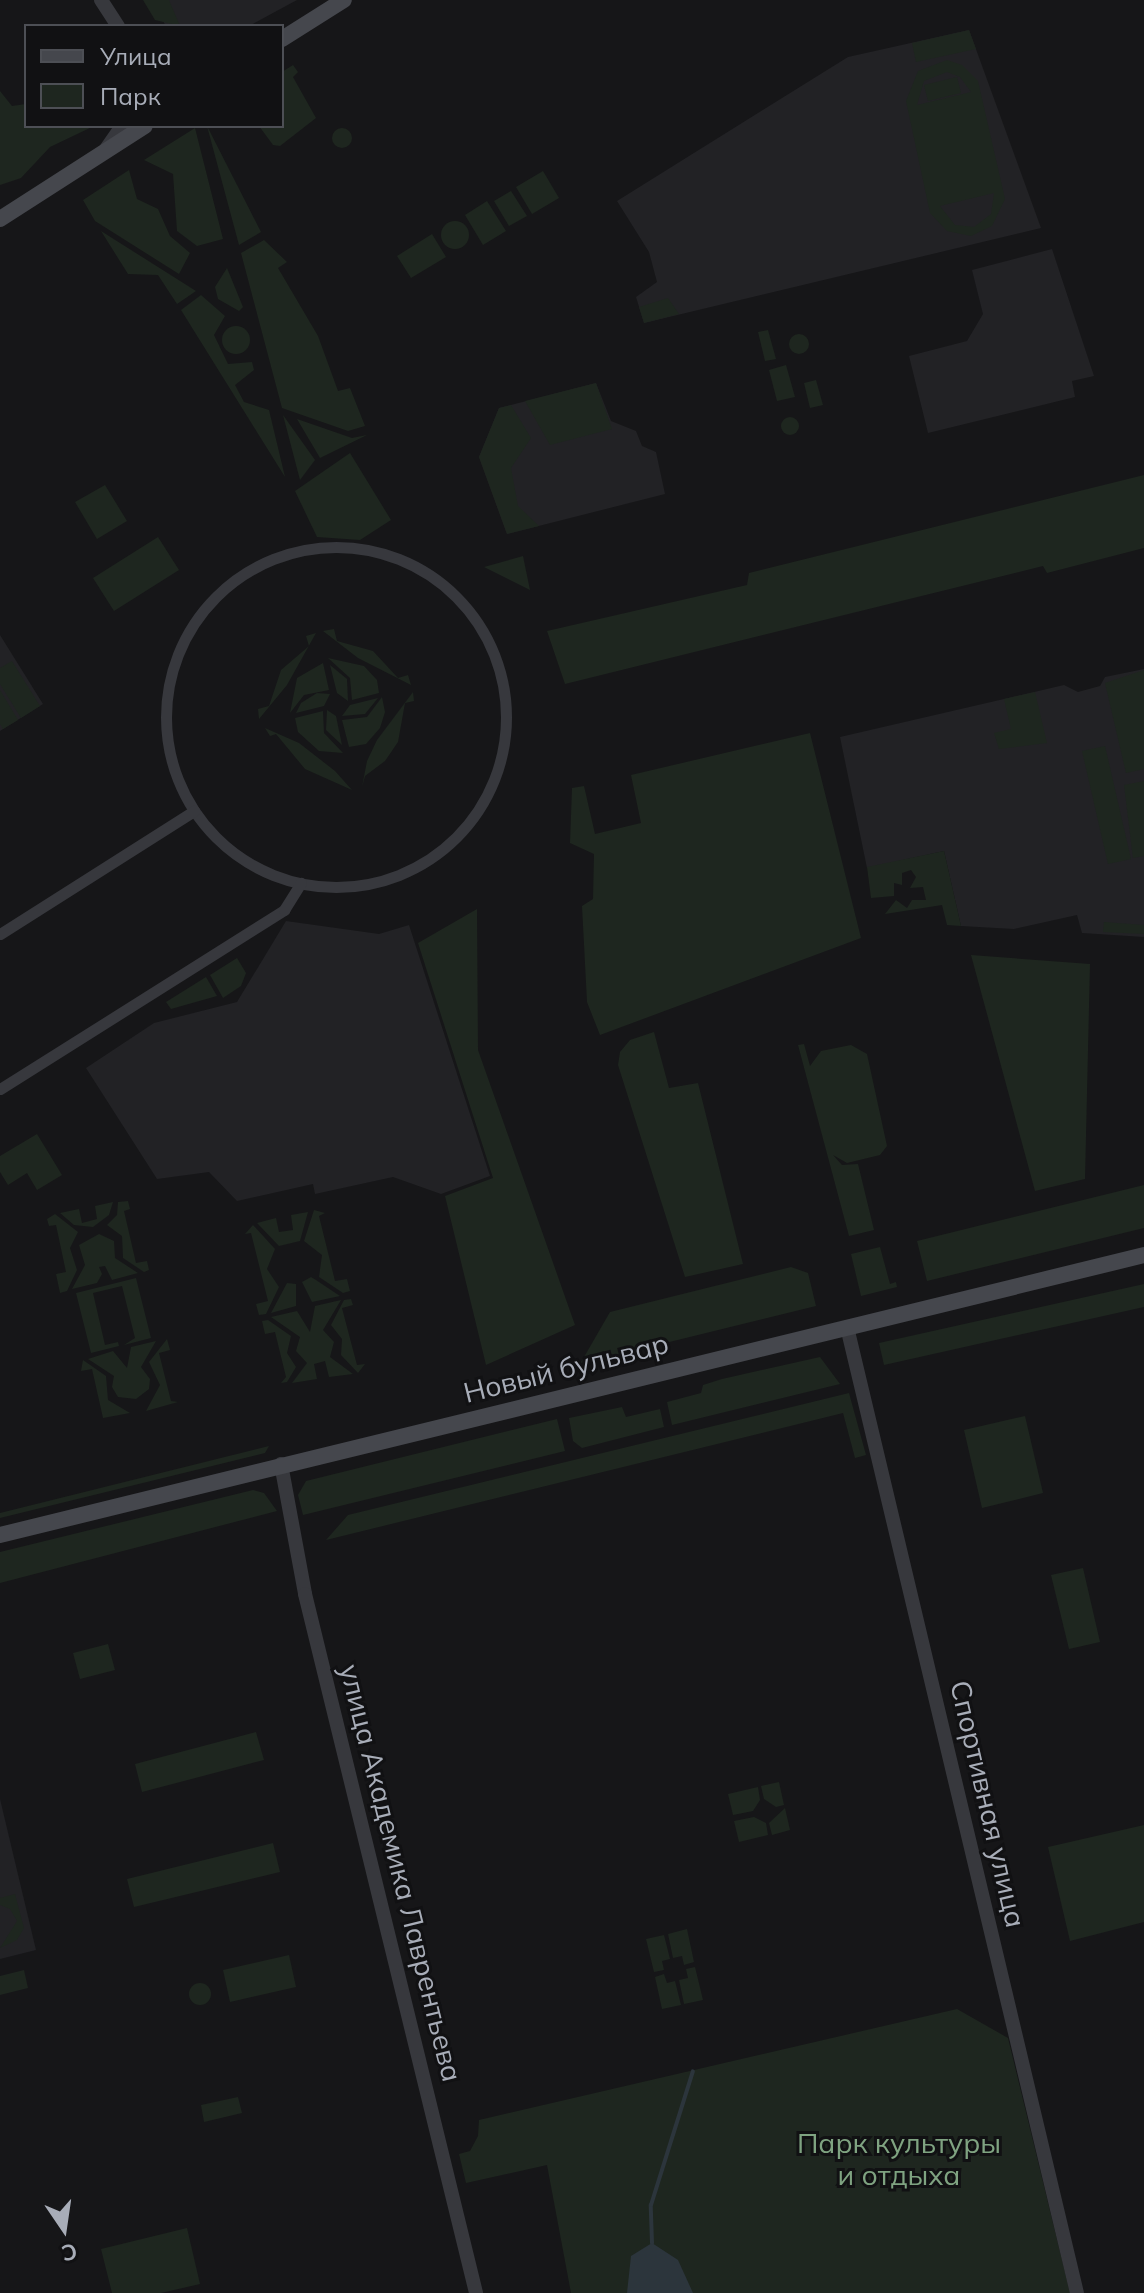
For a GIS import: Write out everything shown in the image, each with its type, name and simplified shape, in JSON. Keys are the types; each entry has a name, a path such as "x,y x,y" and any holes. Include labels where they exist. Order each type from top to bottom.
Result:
{"main road":[{"path":"284,38 344,0"},
{"path":"0,219 142,128"},
{"name":"Новый бульвар","path":"0,1535 1144,1255"}],"street":[{"path":"101,0 117,24"},
{"path":"103,153 121,128"},
{"path":"356,548 392,556 426,572 469,610 500,671 506,713 503,749 493,783 464,828 438,853 390,878 337,887 301,883 243,859 194,811 168,744 171,675 193,624 239,577 297,551 356,548"},
{"path":"0,934 194,811"},
{"path":"0,1089 284,910 301,883"},
{"name":"Спортивная улица","path":"847,1327 1077,2293"},
{"name":"улица Академика Лаврентьева","path":"281,1464 305,1594 476,2293"}],"shaded area":[{"path":"150,0 297,0 253,24 165,24"},
{"path":"969,30 1041,228 644,323 636,297 657,282 649,252 617,201 848,57"},
{"path":"1052,249 1094,376 1072,381 1075,397 928,433 909,356 967,341 983,314 972,270"},
{"path":"596,383 611,421 636,431 642,446 656,452 665,494 507,534 479,457 499,408"},
{"path":"0,635 43,704 0,731"},
{"path":"1144,669 1144,937 1082,933 1077,915 1014,929 961,926 944,851 867,868 840,737 1064,685 1078,692 1100,686 1105,677"},
{"path":"286,921 379,934 409,925 490,1176 441,1194 393,1177 315,1194 313,1184 237,1201 209,1172 157,1179 86,1068 154,1023 237,1002"},
{"path":"0,1799 36,1950 0,1959"},
{"path":"652,2243 678,2260 693,2293 627,2293 631,2256"}],"green space":[{"path":"143,0 169,0 179,24 172,24 155,20"},
{"path":"969,30 976,49 916,62 912,43"},
{"path":"947,60 962,65 978,81 1005,199 992,226 971,236 947,231 930,213 906,101 918,71","holes":["947,72 960,77 971,92 917,105 924,81","994,193 991,214 974,227 955,225 940,206"]},
{"path":"293,65 298,72 293,77 316,118 280,146 273,145 260,128 284,128 284,71"},
{"path":"957,77 961,93 928,101 924,85"},
{"path":"0,91 12,106 24,104 24,128 90,128 50,147 21,178 0,185"},
{"path":"195,128 223,239 197,246 177,231 173,174 144,160"},
{"path":"208,128 261,232 239,245"},
{"path":"338,128 346,128 352,138 346,148 338,148 332,142 332,134"},
{"path":"129,170 137,199 158,209 170,236 190,253 179,274 95,221 83,200"},
{"path":"543,171 559,198 532,214 516,187"},
{"path":"511,191 527,216 509,226 494,201"},
{"path":"487,201 506,231 483,245 465,215"},
{"path":"455,221 465,225 469,235 465,245 455,249 445,245 441,235 445,225"},
{"path":"101,231 196,291 177,304 158,275 128,274"},
{"path":"432,234 446,257 411,278 397,256"},
{"path":"264,240 287,262 278,268 318,336 338,391 350,388 365,426 348,431 282,408 241,253"},
{"path":"227,268 243,307 239,311 218,299 215,287"},
{"path":"201,295 225,316 214,335 228,364 252,362 254,370 235,385 244,402 269,410 285,477 181,310"},
{"path":"668,298 679,314 644,323 639,307"},
{"path":"236,326 246,330 250,340 246,350 236,354 226,350 222,340 226,330"},
{"path":"768,330 776,359 765,361 758,332"},
{"path":"799,334 806,337 809,344 806,351 799,354 792,351 789,344 792,337"},
{"path":"786,365 795,397 777,401 769,370"},
{"path":"816,380 823,405 810,408 804,383"},
{"path":"596,383 612,429 550,445 525,401"},
{"path":"511,405 531,438 511,468 518,506 539,526 507,534 479,457 499,408"},
{"path":"283,415 315,460 300,480"},
{"path":"786,417 794,417 799,426 797,433 786,435 781,430 781,422"},
{"path":"297,419 352,438 367,435 320,458"},
{"path":"350,453 391,520 360,540 317,537 295,491"},
{"path":"1144,475 1144,548 1047,573 1043,566 565,684 547,631 747,585 749,573"},
{"path":"105,485 127,521 97,539 75,502"},
{"path":"158,537 179,570 114,611 93,578"},
{"path":"523,556 530,590 484,567"},
{"path":"334,629 337,641 373,651 398,678 408,675 411,685 358,658 323,631"},
{"path":"316,633 309,646 306,636"},
{"path":"309,646 287,685 259,719 258,709 269,706 281,670"},
{"path":"328,658 364,666 377,680 379,693 352,700 350,678"},
{"path":"12,661 40,706 21,718 0,684 0,668"},
{"path":"323,663 329,690 304,695 290,713 297,678"},
{"path":"330,665 347,679 348,701 337,693"},
{"path":"1144,670 1144,769 1126,773 1105,683"},
{"path":"0,690 18,720 3,729 0,724"},
{"path":"413,692 414,701 405,703 398,742 385,761 365,776 362,787 367,761 377,740"},
{"path":"1035,692 1047,743 999,749 994,733 1011,729 1004,699"},
{"path":"317,693 330,694 324,706 296,713 301,703"},
{"path":"382,697 385,712 380,728 366,744 349,747 342,720 367,717"},
{"path":"378,698 365,714 342,716 350,705"},
{"path":"327,710 336,716 342,745 326,730"},
{"path":"323,711 324,733 343,753 319,751 298,732 295,718"},
{"path":"265,728 299,743 335,771 352,790 305,769 276,734 270,736"},
{"path":"810,733 861,938 600,1035 587,1002 582,906 593,899 594,854 570,843 572,788 584,786 595,834 641,823 631,775"},
{"path":"1105,746 1131,859 1108,864 1082,751"},
{"path":"1144,781 1144,856 1133,858 1124,785"},
{"path":"944,851 961,926 947,925 942,905 885,914 896,900 907,908 912,900 926,900 923,887 910,888 916,877 911,870 902,873 902,885 894,883 894,896 871,898 867,867"},
{"path":"477,909 478,1050 575,1325 486,1365 445,1196 493,1178 418,943"},
{"path":"1104,922 1144,925 1144,934 1103,932"},
{"path":"971,955 1090,964 1085,1179 1035,1191"},
{"path":"237,958 246,973 241,986 223,998 210,975"},
{"path":"206,977 217,996 171,1009 166,1002"},
{"path":"654,1032 669,1088 698,1083 743,1264 685,1277 618,1065 620,1052 630,1040"},
{"path":"804,1044 810,1066 821,1051 851,1045 867,1054 887,1146 880,1155 847,1163 833,1155 842,1165 858,1164 874,1230 849,1236 798,1045"},
{"path":"37,1134 62,1175 37,1190 27,1173 8,1185 0,1172 0,1156"},
{"path":"1144,1185 1144,1228 927,1281 917,1241"},
{"path":"128,1201 130,1209 124,1211 136,1263 147,1261 149,1270 144,1272 123,1258 122,1236 107,1225 117,1215 118,1202"},
{"path":"113,1202 109,1215 93,1227 74,1225 60,1213 79,1209 82,1223 97,1219 95,1206"},
{"path":"314,1210 325,1213 319,1216 335,1281 347,1279 350,1291 343,1293 319,1277 322,1255 304,1241"},
{"path":"308,1212 300,1241 279,1246 257,1223 276,1218 279,1232 293,1230 291,1215"},
{"path":"55,1214 78,1232 70,1248 77,1270 67,1291 60,1293 56,1274 66,1272 56,1225 49,1226 47,1219"},
{"path":"253,1225 275,1249 267,1269 279,1287 266,1314 259,1315 256,1304 268,1301 251,1233 245,1234"},
{"path":"99,1234 114,1241 115,1258 138,1273 112,1280 105,1266 99,1267 102,1274 97,1283 72,1289 85,1265 79,1245"},
{"path":"880,1247 890,1284 896,1282 897,1287 861,1296 851,1254"},
{"path":"791,1267 808,1273 816,1306 580,1364 610,1312"},
{"path":"311,1277 340,1296 312,1302 302,1282"},
{"path":"136,1278 151,1338 124,1345 135,1338 122,1286 93,1293 105,1345 118,1342 119,1346 91,1353 76,1293"},
{"path":"287,1283 296,1284 296,1306 271,1313"},
{"path":"1144,1284 1144,1307 884,1365 879,1343"},
{"path":"351,1299 353,1305 342,1308 357,1365 365,1364 358,1373 341,1355 342,1339 331,1325 344,1300"},
{"path":"341,1300 323,1330 334,1342 330,1357 353,1374 329,1377 325,1361 314,1364 317,1379 292,1383 307,1363 296,1351 300,1337 271,1317 297,1311 310,1332 315,1306"},
{"path":"268,1320 291,1336 287,1353 296,1367 287,1382 281,1383 286,1377 275,1332 265,1334 262,1321"},
{"path":"167,1339 170,1350 159,1353 171,1401 178,1402 146,1411 160,1385 149,1362"},
{"path":"156,1341 141,1367 150,1379 149,1389 136,1399 118,1397 112,1387 114,1376 88,1359 113,1351 127,1368 131,1347"},
{"path":"820,1357 840,1384 672,1425 667,1402 701,1393 703,1385"},
{"path":"83,1360 106,1376 108,1400 130,1413 103,1418 92,1369 81,1371"},
{"path":"849,1393 866,1455 855,1458 843,1413 326,1540 348,1515"},
{"path":"622,1407 626,1417 660,1409 664,1427 582,1448 573,1441 569,1418"},
{"path":"1025,1416 1043,1493 982,1508 964,1430"},
{"path":"557,1419 565,1451 303,1515 298,1495 306,1481"},
{"path":"269,1446 265,1453 0,1518 0,1513"},
{"path":"253,1490 264,1493 277,1511 0,1583 0,1552"},
{"path":"1083,1568 1100,1642 1069,1649 1051,1575"},
{"path":"108,1644 115,1670 80,1679 73,1653"},
{"path":"256,1732 264,1760 142,1792 135,1764"},
{"path":"779,1782 784,1805 776,1807 764,1799 761,1786"},
{"path":"758,1787 760,1800 753,1811 733,1815 728,1794"},
{"path":"785,1808 790,1830 772,1835 769,1823"},
{"path":"754,1817 766,1823 768,1835 739,1842 734,1821"},
{"path":"1144,1825 1144,1922 1070,1941 1048,1847"},
{"path":"273,1843 280,1872 134,1907 127,1879"},
{"path":"15,1894 24,1928 17,1940 0,1948 17,1921 10,1909 0,1905 0,1898"},
{"path":"687,1929 694,1962 684,1965 682,1956 673,1958 668,1934"},
{"path":"664,1935 670,1959 662,1961 664,1970 654,1972 646,1939"},
{"path":"289,1955 296,1987 230,2002 223,1970"},
{"path":"695,1967 703,2000 684,2004 679,1980 688,1978 686,1969"},
{"path":"24,1970 28,1988 0,1995 0,1976"},
{"path":"664,1974 667,1983 675,1981 681,2005 662,2009 655,1977"},
{"path":"200,1983 211,1994 200,2005 189,1994"},
{"name":"Парк культуры и отдыха","path":"957,2009 1008,2038 1070,2293 571,2293 547,2165 466,2183 459,2154 470,2151 478,2136 479,2120"},
{"path":"238,2097 242,2113 204,2122 201,2105"},
{"path":"187,2228 200,2284 161,2293 112,2293 101,2249"}],"waterway":[{"path":"652,2243 651,2205 693,2071"}]}
